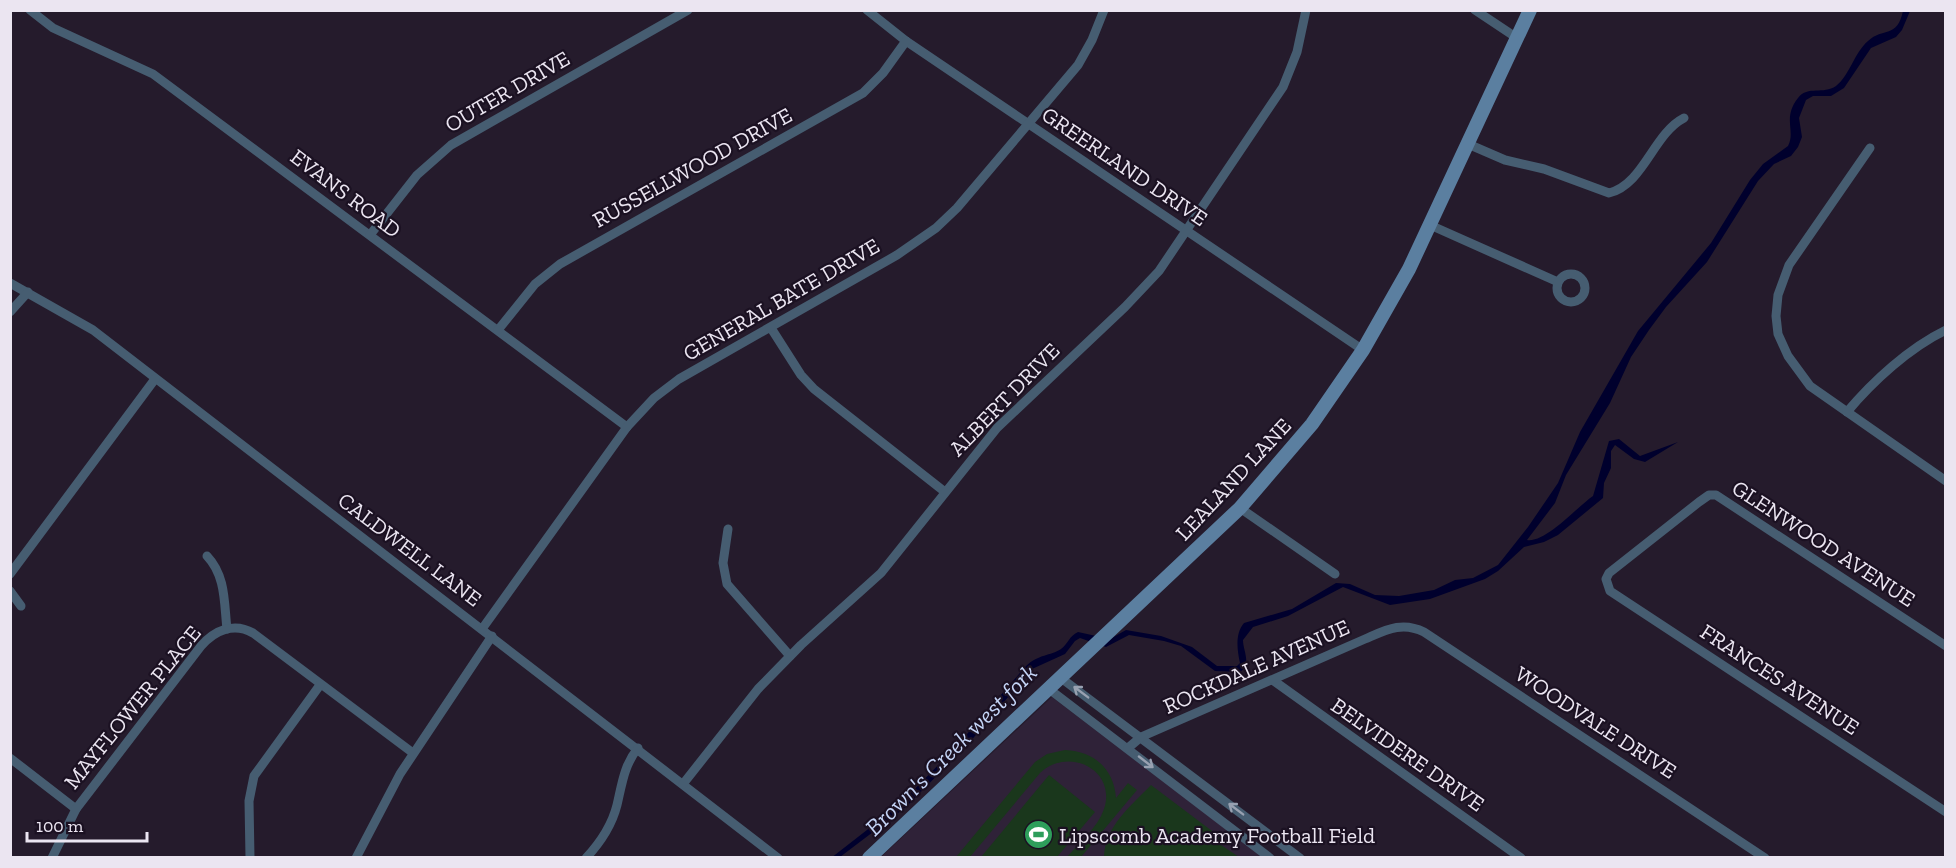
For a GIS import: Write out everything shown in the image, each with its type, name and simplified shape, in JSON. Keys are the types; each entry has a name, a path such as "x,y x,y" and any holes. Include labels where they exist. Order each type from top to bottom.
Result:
{"street":[{"name":"EVANS ROAD","path":"30,10 53,28 153,74 627,427"},
{"name":"OUTER DRIVE","path":"370,235 417,175 451,145 688,10"},
{"name":"GREERLAND DRIVE","path":"867,10 906,41 1363,350"},
{"name":"GENERAL BATE DRIVE","path":"482,629 627,427 665,389 897,255 936,228 957,208 1078,65 1092,40 1104,10"},
{"name":"ALBERT DRIVE","path":"683,784 740,711 790,656 874,581 996,428 1147,285 1187,231 1283,87 1298,52 1306,10"},
{"path":"1475,10 1517,38"},
{"name":"LEALAND LANE","path":"869,858 1240,508 1312,424 1363,350 1430,225 1530,10"},
{"name":"RUSSELLWOOD DRIVE","path":"498,330 535,284 560,264 863,93 882,75 906,41"},
{"path":"1468,144 1505,160 1545,169 1596,190 1613,192 1628,182 1669,129 1684,118"},
{"path":"1870,148 1789,265 1781,284 1777,308 1778,334 1795,368 1810,387 1946,481"},
{"path":"1613,192 1616,202"},
{"path":"1430,225 1558,282"},
{"name":"CALDWELL LANE","path":"10,283 87,326 778,858"},
{"path":"10,312 27,292"},
{"path":"771,327 801,375 814,389 945,492"},
{"path":"1847,412 1883,375 1946,330"},
{"path":"10,574 155,378"},
{"name":"FRANCES AVENUE","path":"1711,494 1609,573 1605,582 1611,591 1946,812"},
{"name":"GLENWOOD AVENUE","path":"1711,494 1721,497 1946,645"},
{"path":"1240,508 1335,574"},
{"path":"728,529 723,562 727,584 790,656"},
{"path":"207,556 216,567 222,583 227,629"},
{"path":"10,591 21,606"},
{"name":"ROCKDALE AVENUE","path":"1128,748 1141,737 1274,681 1365,639 1403,625"},
{"name":"WOODVALE DRIVE","path":"1403,625 1424,632 1765,858"},
{"name":"MAYFLOWER PLACE","path":"52,858 76,809 207,639 227,629 250,631 413,753"},
{"path":"356,858 413,753 492,636"},
{"path":"1061,678 1300,858"},
{"name":"BELVIDERE DRIVE","path":"1274,681 1521,858"},
{"path":"250,858 249,801 254,776 320,685"},
{"path":"1049,689 1270,858"},
{"path":"586,858 600,842 610,824 624,774 638,748"},
{"path":"10,758 76,809"}],"shaded area":[{"path":"1052,697 1264,858 880,858"}],"green space":[{"path":"1065,750 1085,754 1101,764 1111,778 1116,798 1128,783 1137,790 1081,857 1067,857 1101,816 1106,795 1104,783 1088,766 1076,762 1064,762 1052,765 1040,773 970,857 956,857 1035,762 1047,754"},
{"name":"Lipscomb Academy Football Field","path":"1049,775 1095,812 1057,857 981,857"},
{"path":"1151,785 1224,840 1221,845 1239,857 1104,857 1105,846 1114,826"}],"water":[{"path":"1903,11 1910,11 1902,30 1896,37 1871,48 1844,88 1831,96 1813,96 1806,100 1799,118 1802,137 1798,147 1791,156 1774,164 1758,181 1707,262 1666,307 1649,330 1631,357 1610,403 1566,475 1555,503 1527,540 1543,536 1552,530 1593,496 1609,441 1619,439 1640,456 1678,442 1645,462 1634,459 1615,445 1611,451 1611,468 1604,483 1603,498 1558,535 1544,542 1524,547 1498,571 1485,579 1430,599 1390,605 1343,587 1288,616 1253,627 1243,640 1246,665 1240,672 1215,671 1181,646 1164,641 1129,635 1106,647 1080,638 1065,654 1032,669 969,743 906,807 840,857 831,858 899,805 954,749 1026,666 1035,659 1061,649 1078,632 1110,639 1126,630 1161,636 1192,647 1217,666 1237,666 1240,663 1238,637 1244,623 1292,609 1336,583 1350,584 1375,595 1399,596 1434,590 1455,580 1473,578 1498,565 1558,483 1580,432 1638,331 1711,243 1750,180 1763,164 1788,146 1791,135 1791,112 1798,98 1806,92 1831,89 1836,86 1845,76 1863,46 1874,37 1897,26"}],"place":[{"name":"Lipscomb Academy Football Field","path":"1038,835"}],"water label":[{"name":"Brown's Creek west fork","path":"951,750"}]}
